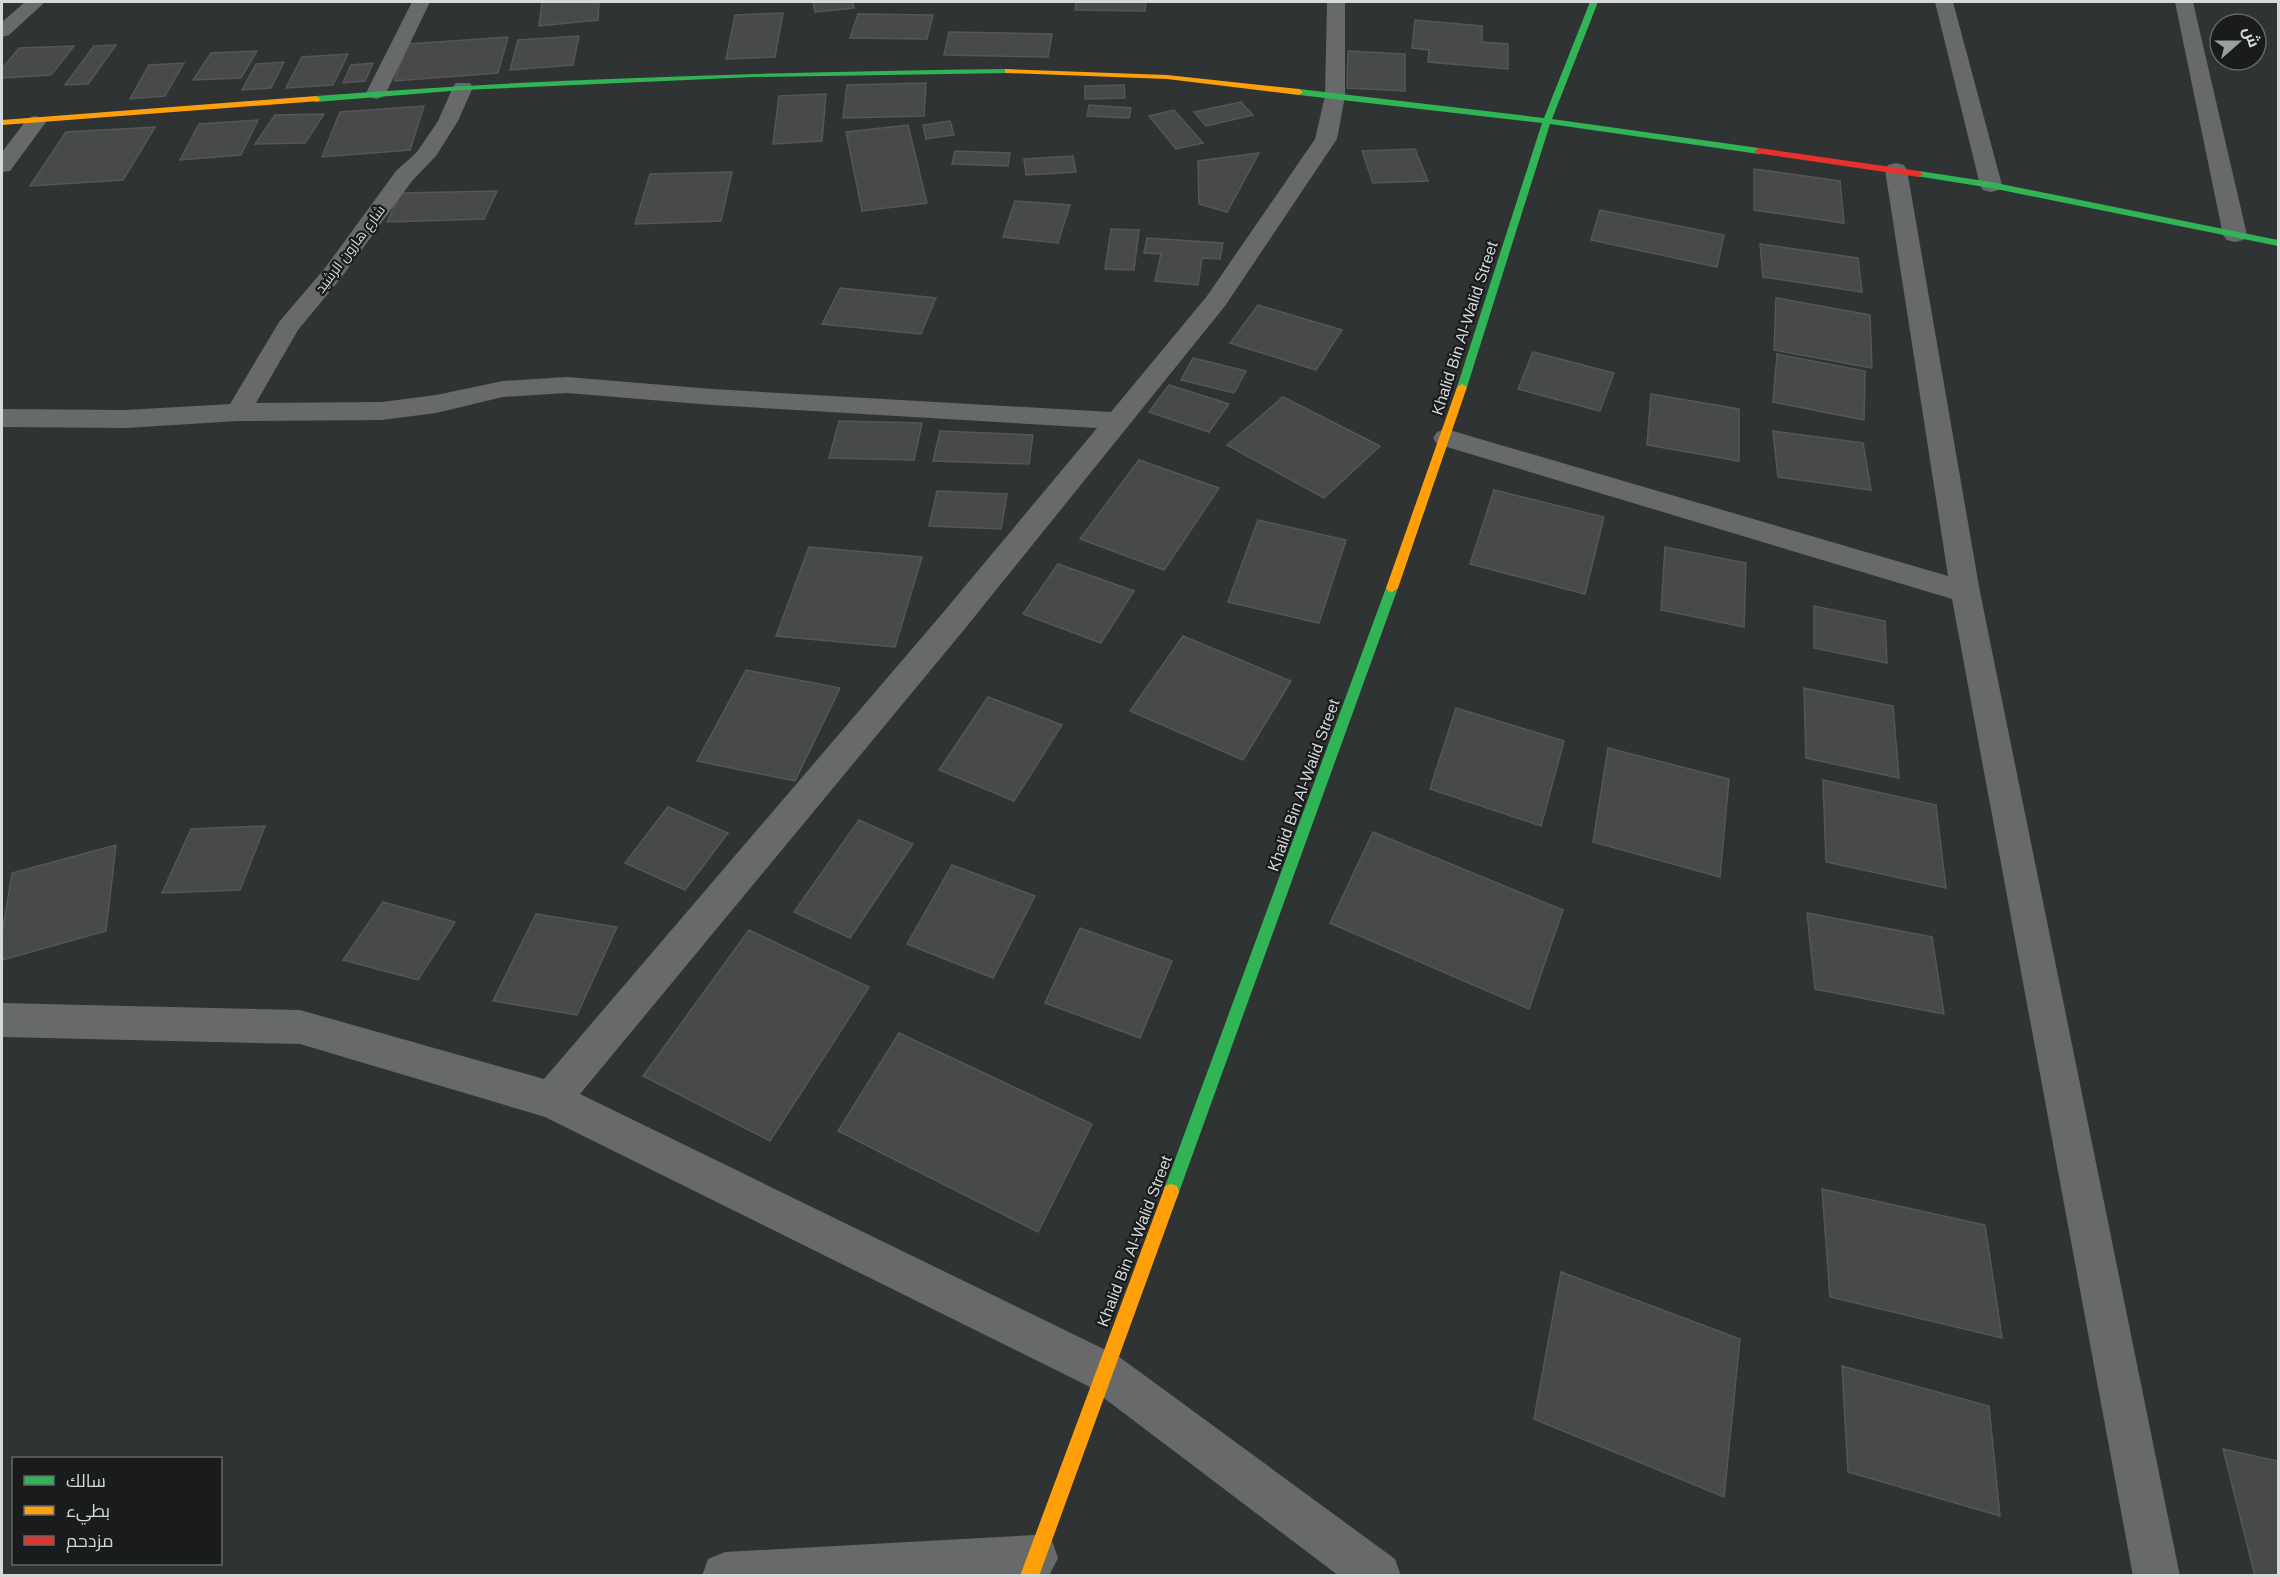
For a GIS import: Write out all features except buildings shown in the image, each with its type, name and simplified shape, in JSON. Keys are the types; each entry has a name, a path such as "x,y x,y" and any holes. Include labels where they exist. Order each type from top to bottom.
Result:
{"street":[{"path":"2,31 36,2"},
{"path":"376,93 421,2"},
{"path":"551,1100 952,623 1216,301 1326,139 1335,96 1336,2"},
{"name":"Khalid Bin Al-Walid Street","path":"1032,1567 1262,947 1446,438 1548,121 1594,2"},
{"path":"1944,2 1991,185"},
{"path":"2184,2 2235,235"},
{"path":"2,123 464,87 754,75 990,70 1167,77 1548,121 1896,170 1991,185 2278,243"},
{"name":"شارع هارون الرشيد","path":"238,412 288,327 333,273 404,176 425,156 448,121 464,87"},
{"path":"2,166 35,122"},
{"path":"1896,170 1965,592 2157,1575"},
{"path":"2,418 126,419 238,412 382,411 436,404 503,389 567,385 712,397 1118,421"},
{"path":"1446,438 1965,592"},
{"path":"2,1020 300,1027 551,1100 1103,1371 1378,1575"},
{"path":"725,1575 1032,1567"}],"traffic: fast":[{"path":"1462,387 1547,121 1594,2"},
{"path":"316,99 463,87 754,75 1008,71"},
{"path":"1299,92 1547,121 1759,151"},
{"path":"1919,174 1991,185 2278,243"},
{"path":"1171,1192 1392,588"}],"traffic: slow":[{"path":"1008,71 1167,77 1299,92"},
{"path":"2,123 316,99"},
{"path":"1392,588 1462,387"},
{"path":"1029,1576 1171,1192"}],"traffic: jam":[{"path":"1759,151 1919,174"}]}
